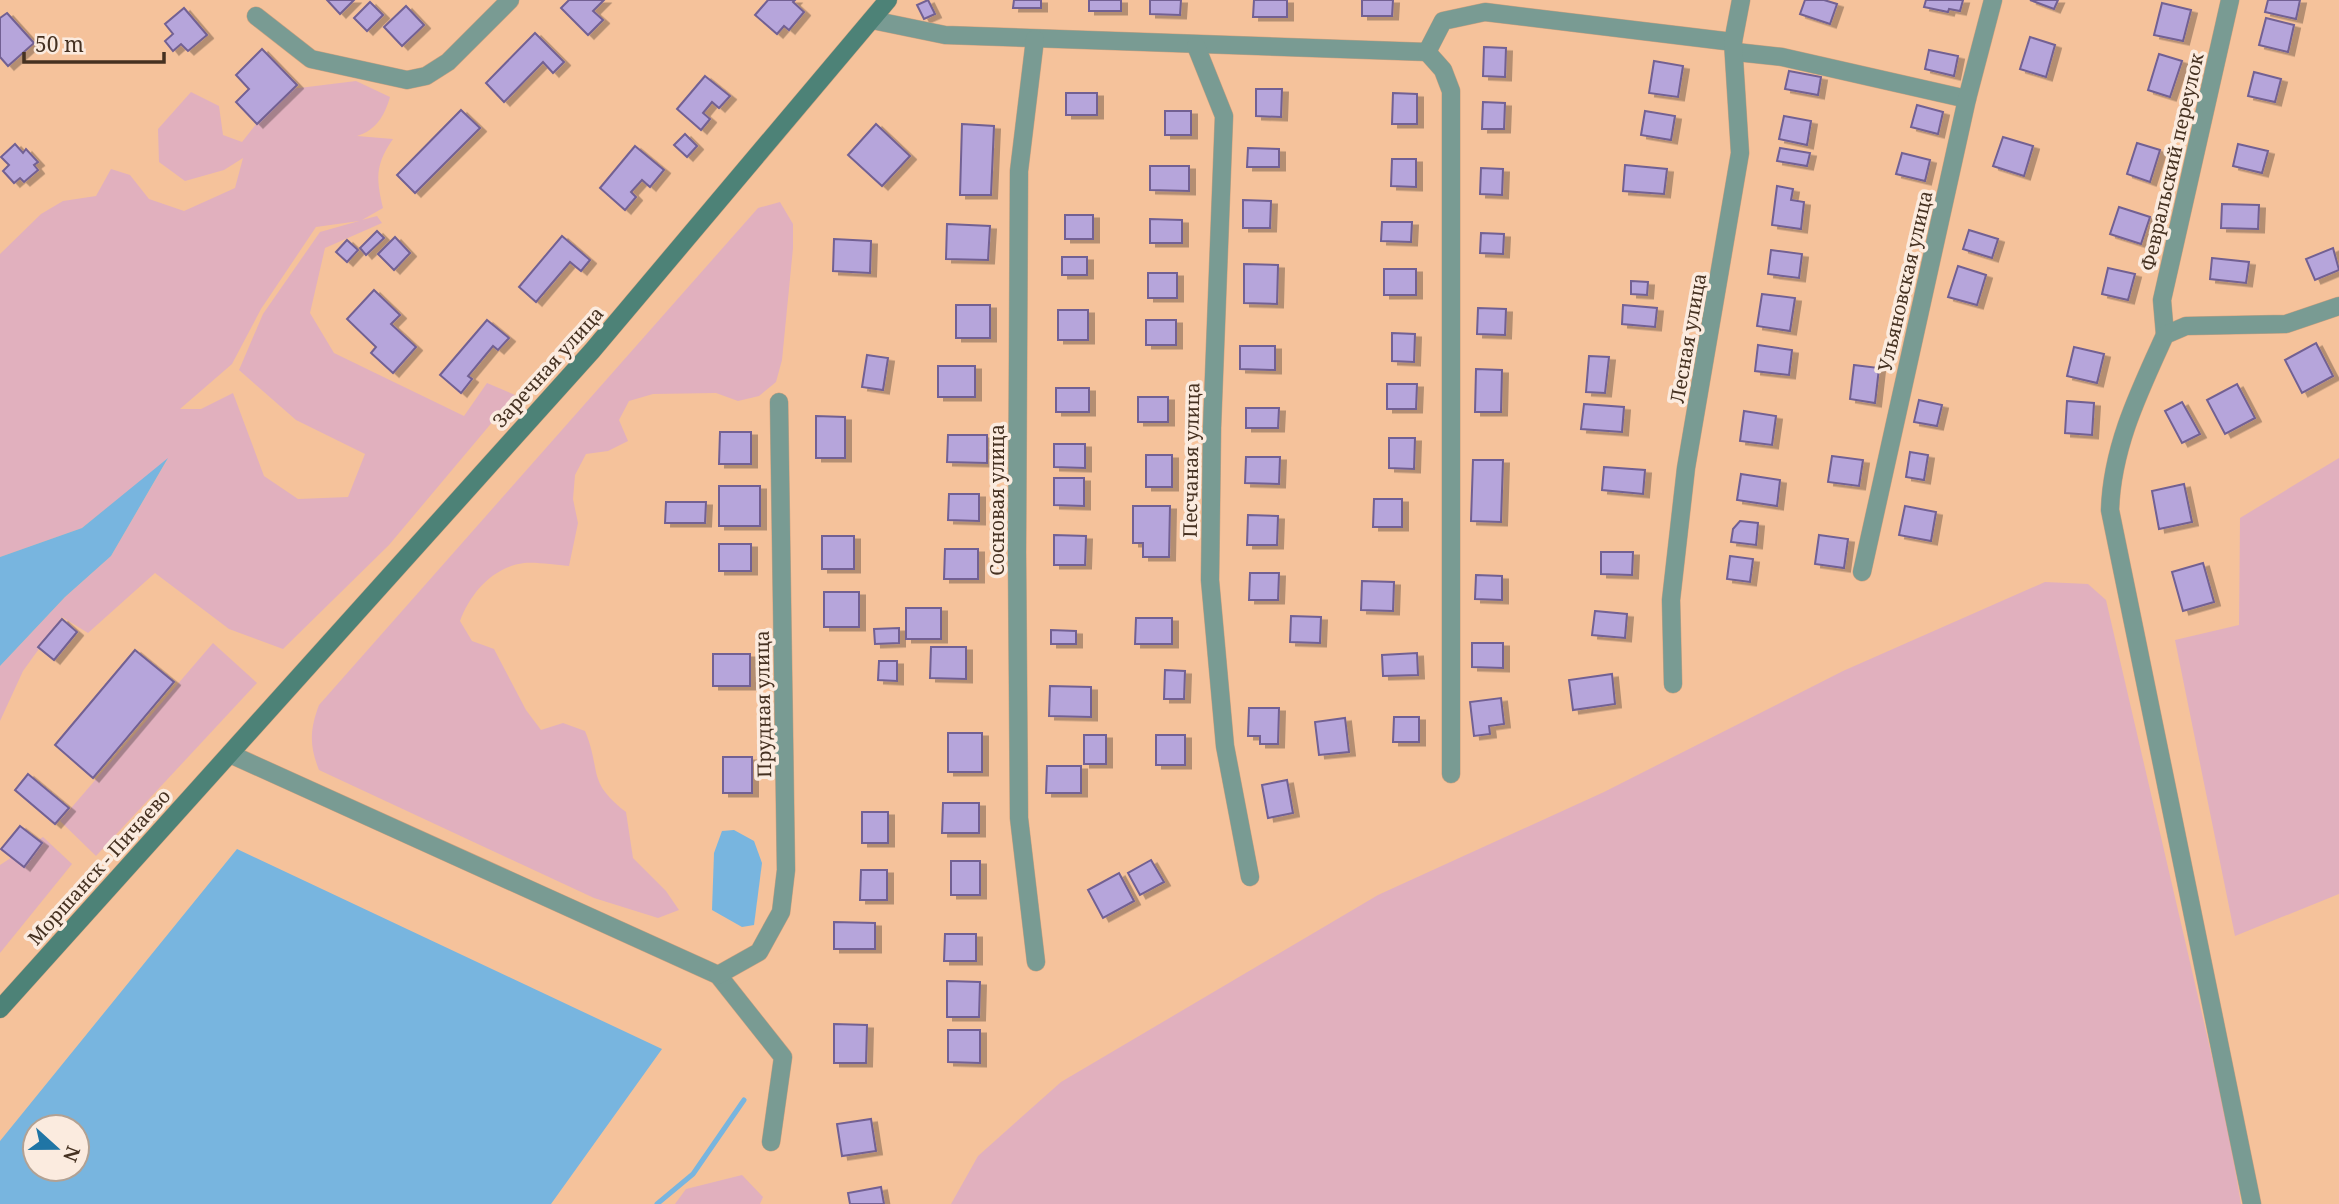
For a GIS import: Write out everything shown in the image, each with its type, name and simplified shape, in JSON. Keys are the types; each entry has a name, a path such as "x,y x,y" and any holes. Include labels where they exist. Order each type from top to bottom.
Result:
{"main road":[{"name":"Заречная улица","path":"230,754 592,351 888,0"},
{"name":"Моршанск - Пичаево","path":"0,1009 230,754"}],"street":[{"path":"256,16 311,59 407,80 426,76 448,62 510,0"},
{"name":"Лесная улица","path":"1673,684 1671,600 1686,468 1740,153 1735,47 1741,0"},
{"name":"Ульяновская улица","path":"1862,572 1967,99 1993,0"},
{"name":"Февральский переулок","path":"2165,335 2162,300 2230,0"},
{"path":"1427,52 1443,20 1463,7 1735,47 1967,99"},
{"path":"872,20 945,35 1196,46 1427,52 1443,70 1451,91 1451,774"},
{"name":"Сосновая улица","path":"1035,39 1019,171 1017,552 1019,818 1035,962"},
{"name":"Песчаная улица","path":"1196,46 1224,116 1212,428 1210,580 1225,746 1250,877"},
{"path":"2252,1204 2110,510 2111,476 2131,410 2165,335 2186,326 2286,324 2339,306"},
{"name":"Прудная улица","path":"718,975 759,952 781,912 786,870 779,402"},
{"path":"230,754 718,975 783,1057 771,1142"}],"shaded area":[{"path":"356,81 390,97 378,122 357,136 393,139 380,164 379,188 383,208 362,220 377,216 382,223 325,248 310,313 334,353 464,416 487,383 515,395 389,545 283,649 229,629 155,573 88,633 62,617 23,671 0,721 0,666 65,597 111,556 167,460 82,528 0,557 0,254 41,214 63,201 96,196 111,169 130,175 149,199 184,211 235,188 243,158 224,170 185,181 159,162 158,129 191,92 219,106 223,135 242,142 283,90","holes":["359,221 320,232 263,314 239,370 296,420 365,454 348,497 298,499 264,476 233,393 201,409 180,409 232,364 261,309 316,227"]},
{"path":"780,202 793,224 793,248 782,360 776,382 759,396 738,401 716,393 653,394 629,401 619,420 628,441 608,451 586,454 575,475 573,499 578,523 569,566 524,563 502,570 476,592 460,621 472,641 494,649 526,710 541,730 563,723 585,731 600,784 626,812 633,858 666,891 679,910 658,918 594,898 319,770 312,737 319,705 758,208"},
{"path":"2339,458 2339,894 2235,936 2175,640 2239,625 2240,518"},
{"path":"2045,582 2088,584 2106,600 2228,1126 2241,1204 951,1204 978,1156 1061,1082 1378,895 1604,792 1843,671"},
{"path":"213,643 257,683 96,856 60,821"},
{"path":"43,837 72,864 0,953 0,865"},
{"path":"742,1175 763,1197 760,1204 675,1204 686,1189"}],"water":[{"path":"168,458 111,556 65,597 0,666 0,557 82,528"},
{"path":"734,830 754,841 762,863 754,925 742,927 712,910 714,853 722,831"},
{"path":"237,849 662,1049 551,1204 0,1204 0,1141 21,1115 21,1183 91,1183 91,1113 23,1113"}],"building":[{"path":"327,0 354,0 340,14"},
{"path":"569,0 604,0 593,11 603,20 588,35 561,8"},
{"path":"768,0 795,0 793,2 804,12 789,30 784,26 777,34 755,15"},
{"path":"928,0 935,14 924,19 917,5"},
{"path":"1014,0 1041,0 1041,8 1013,8"},
{"path":"1089,0 1121,0 1121,11 1089,11"},
{"path":"1150,0 1181,0 1180,15 1150,14"},
{"path":"1254,0 1287,0 1287,17 1253,17"},
{"path":"1362,0 1393,0 1392,16 1362,16"},
{"path":"1805,0 1824,0 1837,4 1830,24 1800,14"},
{"path":"1926,0 1963,0 1960,11 1949,9 1948,12 1924,7"},
{"path":"2030,0 2058,0 2054,9"},
{"path":"2268,0 2300,0 2296,19 2265,12"},
{"path":"370,2 383,15 367,31 354,18"},
{"path":"2162,3 2191,10 2183,41 2154,35"},
{"path":"406,6 424,25 402,46 384,27"},
{"path":"184,8 207,35 188,51 181,44 173,51 165,41 173,34 165,24"},
{"path":"7,13 34,43 8,66 0,57 0,18"},
{"path":"2266,18 2294,25 2288,52 2259,45"},
{"path":"535,33 564,62 553,73 543,62 504,102 486,83"},
{"path":"2030,37 2055,45 2046,77 2020,69"},
{"path":"1484,47 1506,48 1505,77 1483,76"},
{"path":"262,49 297,85 257,124 236,102 249,89 236,75"},
{"path":"1929,50 1958,56 1954,76 1925,69"},
{"path":"2159,54 2182,61 2170,97 2148,90"},
{"path":"1654,61 1683,66 1678,97 1649,93"},
{"path":"1789,71 1821,77 1818,95 1785,89"},
{"path":"2254,72 2281,79 2275,102 2248,96"},
{"path":"705,76 730,96 719,108 712,102 703,113 710,119 701,130 677,109"},
{"path":"1256,89 1282,89 1281,117 1256,116"},
{"path":"1066,93 1097,93 1097,115 1066,115"},
{"path":"1393,93 1417,94 1417,124 1392,124"},
{"path":"1483,102 1505,103 1504,129 1482,129"},
{"path":"1917,105 1943,112 1938,134 1911,127"},
{"path":"461,110 480,128 415,193 397,175"},
{"path":"1165,111 1191,111 1191,135 1165,135"},
{"path":"1645,111 1675,116 1671,140 1641,135"},
{"path":"1784,116 1811,121 1807,145 1779,139"},
{"path":"876,124 910,156 882,186 848,155"},
{"path":"962,124 994,126 991,195 960,195"},
{"path":"685,134 697,146 687,157 674,145"},
{"path":"2003,137 2033,146 2024,176 1993,166"},
{"path":"2137,143 2160,150 2150,182 2127,174"},
{"path":"15,144 23,153 26,149 38,162 34,165 38,170 24,182 20,178 14,183 3,171 9,165 1,157"},
{"path":"2238,144 2268,151 2262,173 2233,166"},
{"path":"635,146 664,170 650,187 642,180 631,192 636,197 625,210 600,188"},
{"path":"1248,148 1279,149 1279,167 1247,167"},
{"path":"1780,148 1810,153 1807,166 1777,161"},
{"path":"1902,153 1930,160 1925,181 1896,174"},
{"path":"1392,159 1416,159 1416,187 1391,186"},
{"path":"1625,165 1667,169 1664,194 1623,191"},
{"path":"1150,166 1189,166 1189,191 1150,190"},
{"path":"1481,168 1503,169 1502,195 1480,194"},
{"path":"1777,186 1793,189 1791,200 1804,202 1801,229 1772,225"},
{"path":"1243,200 1271,201 1270,228 1243,228"},
{"path":"2222,204 2259,205 2258,229 2221,228"},
{"path":"2119,207 2150,217 2141,244 2110,234"},
{"path":"1065,215 1093,215 1093,239 1065,239"},
{"path":"1150,219 1182,220 1182,243 1150,243"},
{"path":"1382,222 1412,222 1411,242 1381,241"},
{"path":"947,224 990,226 988,260 946,259"},
{"path":"1969,230 1998,239 1992,258 1963,249"},
{"path":"377,231 384,238 366,255 360,248"},
{"path":"1481,233 1504,234 1503,254 1480,253"},
{"path":"562,236 590,260 581,271 570,262 536,302 519,287"},
{"path":"395,237 410,253 394,270 378,254"},
{"path":"834,239 871,241 870,273 833,271"},
{"path":"347,240 358,250 347,262 336,252"},
{"path":"2333,248 2339,270 2315,280 2306,259"},
{"path":"1771,250 1802,254 1799,278 1768,274"},
{"path":"1062,257 1087,257 1087,275 1062,275"},
{"path":"2212,258 2249,262 2246,283 2210,279"},
{"path":"1244,264 1278,265 1277,304 1244,303"},
{"path":"1958,266 1986,275 1977,305 1948,297"},
{"path":"2108,268 2135,274 2128,300 2102,294"},
{"path":"1384,269 1416,269 1416,295 1384,295"},
{"path":"1148,273 1177,273 1177,298 1148,298"},
{"path":"1631,281 1648,282 1647,295 1631,294"},
{"path":"374,290 400,315 391,324 416,347 393,373 371,353 376,347 347,319"},
{"path":"1762,294 1795,298 1790,331 1757,326"},
{"path":"956,305 990,305 990,338 956,338"},
{"path":"1623,305 1657,308 1655,327 1622,324"},
{"path":"1478,308 1506,309 1505,335 1477,334"},
{"path":"1058,310 1088,310 1088,340 1058,340"},
{"path":"487,320 509,338 498,350 493,346 468,376 472,379 461,393 440,375"},
{"path":"1146,320 1176,320 1176,345 1146,345"},
{"path":"1392,333 1415,334 1414,362 1392,361"},
{"path":"2316,343 2333,376 2302,393 2285,360"},
{"path":"1758,345 1792,350 1789,375 1755,371"},
{"path":"1240,346 1275,346 1275,370 1240,369"},
{"path":"2074,347 2104,354 2097,383 2067,376"},
{"path":"867,355 888,358 883,390 862,387"},
{"path":"1589,356 1609,357 1605,393 1586,392"},
{"path":"1854,365 1879,368 1875,403 1850,399"},
{"path":"938,366 975,366 975,397 938,397"},
{"path":"1476,369 1502,370 1501,412 1475,412"},
{"path":"1387,384 1417,384 1416,409 1387,409"},
{"path":"2237,384 2255,418 2225,434 2207,400"},
{"path":"1056,388 1089,388 1089,412 1056,412"},
{"path":"1138,397 1168,397 1168,422 1138,422"},
{"path":"1919,400 1942,405 1937,426 1914,422"},
{"path":"2067,401 2094,403 2092,435 2065,433"},
{"path":"2182,402 2200,434 2182,443 2165,411"},
{"path":"1584,404 1624,407 1622,432 1581,429"},
{"path":"1246,408 1279,408 1278,428 1246,428"},
{"path":"1744,411 1776,416 1772,445 1740,441"},
{"path":"816,416 845,417 845,458 816,458"},
{"path":"720,432 751,432 751,464 719,464"},
{"path":"948,435 987,435 987,463 947,462"},
{"path":"1389,438 1415,438 1414,469 1389,468"},
{"path":"1054,444 1085,444 1085,468 1054,467"},
{"path":"1910,452 1928,455 1924,480 1906,477"},
{"path":"1146,455 1172,455 1172,487 1146,487"},
{"path":"1832,456 1863,460 1859,486 1828,482"},
{"path":"1246,457 1280,457 1279,484 1245,483"},
{"path":"1473,460 1503,460 1501,522 1471,521"},
{"path":"1604,467 1645,470 1643,494 1602,490"},
{"path":"1741,474 1780,480 1777,506 1737,500"},
{"path":"1054,478 1084,478 1084,506 1054,505"},
{"path":"2184,484 2192,522 2159,529 2152,491"},
{"path":"719,486 760,486 760,526 719,526"},
{"path":"949,494 979,494 979,521 948,520"},
{"path":"1374,499 1402,499 1402,527 1373,527"},
{"path":"666,502 706,502 705,523 665,523"},
{"path":"1133,506 1170,506 1169,557 1143,557 1143,543 1133,543"},
{"path":"1905,506 1936,512 1931,541 1899,535"},
{"path":"1248,515 1278,516 1277,545 1247,545"},
{"path":"1740,521 1758,523 1756,545 1731,542 1733,529"},
{"path":"1054,535 1086,536 1085,565 1054,565"},
{"path":"1819,535 1848,539 1844,568 1815,564"},
{"path":"822,536 854,536 854,569 822,569"},
{"path":"719,544 751,544 751,571 719,571"},
{"path":"945,549 978,549 978,579 944,579"},
{"path":"1601,552 1633,552 1632,575 1601,574"},
{"path":"1730,556 1753,559 1750,582 1727,579"},
{"path":"2203,563 2214,602 2183,611 2172,572"},
{"path":"1250,573 1279,573 1278,600 1249,600"},
{"path":"1476,575 1502,576 1502,600 1475,599"},
{"path":"1362,581 1394,582 1393,611 1361,610"},
{"path":"824,592 859,592 859,627 824,627"},
{"path":"906,608 941,608 941,639 906,639"},
{"path":"1595,611 1627,614 1625,638 1592,635"},
{"path":"1291,616 1321,617 1320,643 1290,642"},
{"path":"1136,618 1172,618 1172,644 1135,644"},
{"path":"62,619 77,632 54,660 38,647"},
{"path":"899,628 899,643 875,644 874,629"},
{"path":"1051,630 1076,631 1076,644 1051,644"},
{"path":"1472,643 1503,643 1503,668 1472,667"},
{"path":"931,647 966,647 966,679 930,678"},
{"path":"135,650 174,682 93,778 55,745"},
{"path":"1417,653 1418,675 1383,676 1382,655"},
{"path":"713,654 750,654 750,686 713,686"},
{"path":"879,661 897,661 897,681 878,680"},
{"path":"1165,670 1185,671 1184,699 1164,699"},
{"path":"1612,674 1615,704 1573,710 1569,680"},
{"path":"1050,686 1091,687 1091,717 1049,716"},
{"path":"1501,698 1504,724 1489,726 1490,734 1474,736 1470,702"},
{"path":"1249,708 1279,708 1278,744 1260,744 1260,736 1248,736"},
{"path":"1394,717 1419,717 1419,742 1393,742"},
{"path":"1345,718 1349,752 1319,755 1315,722"},
{"path":"948,733 982,733 982,772 948,772"},
{"path":"1084,735 1106,735 1106,764 1084,764"},
{"path":"1156,735 1185,735 1185,765 1156,765"},
{"path":"723,757 752,757 752,793 723,793"},
{"path":"1047,766 1081,766 1081,793 1046,793"},
{"path":"28,774 69,808 55,824 15,790"},
{"path":"1287,780 1293,813 1268,818 1262,785"},
{"path":"943,803 979,803 979,833 942,833"},
{"path":"862,812 888,812 888,843 862,843"},
{"path":"20,826 42,843 24,867 1,849"},
{"path":"1151,860 1164,882 1140,895 1128,873"},
{"path":"951,861 980,861 980,895 951,895"},
{"path":"861,870 887,870 887,900 860,900"},
{"path":"1119,873 1134,901 1103,918 1088,890"},
{"path":"834,922 875,923 875,949 834,949"},
{"path":"945,934 976,934 976,961 944,961"},
{"path":"947,981 980,982 979,1017 947,1017"},
{"path":"834,1024 867,1025 866,1063 834,1063"},
{"path":"948,1030 980,1030 980,1063 948,1062"},
{"path":"871,1119 876,1151 842,1156 837,1124"},
{"path":"881,1187 884,1204 850,1204 848,1193"}],"waterway":[{"path":"657,1204 693,1174 744,1100"}]}
